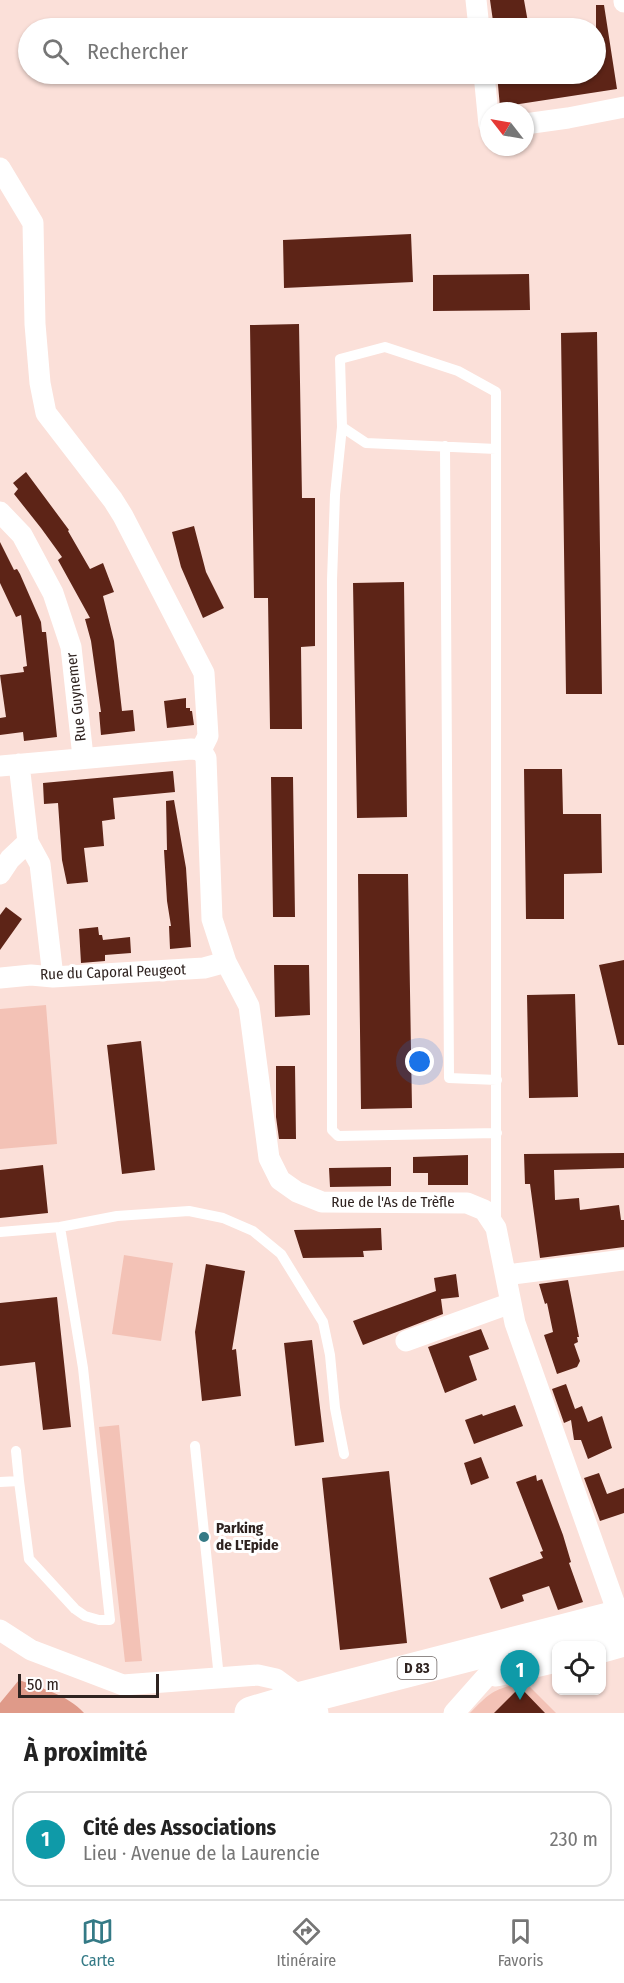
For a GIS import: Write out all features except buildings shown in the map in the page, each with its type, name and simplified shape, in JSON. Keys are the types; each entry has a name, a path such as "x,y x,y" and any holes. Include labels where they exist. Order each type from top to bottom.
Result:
{"main road":[{"path":"606,1641 622,1623"},
{"name":"D 83","path":"314,1709 545,1647 622,1623"},
{"name":"D 83","path":"251,1713 314,1709 490,1672 545,1647"}],"street":[{"path":"476,0 478,18"},
{"path":"485,84 487,102"},
{"path":"534,123 624,108"},
{"path":"0,168 33,223 35,324 40,383 46,413 123,516 204,673 208,736 201,750 83,757 10,765 28,842 40,864 53,977"},
{"name":"Rue Guynemer","path":"0,512 22,535 53,593 71,647 83,757"},
{"name":"Rue de l'As de Trèfle","path":"201,750 206,758 213,919 226,962 249,1006 269,1158 280,1179 297,1192 322,1202 467,1203 484,1210 496,1228"},
{"path":"0,874 10,859 28,842"},
{"name":"Rue du Caporal Peugeot","path":"0,978 204,968 226,962"},
{"path":"496,1228 515,1323 622,1623 599,1641"},
{"path":"506,1275 624,1260"},
{"path":"406,1341 512,1303"},
{"path":"0,1630 30,1650 123,1685 258,1675 276,1680 314,1709"},
{"path":"454,1713 490,1672"}],"lane":[{"path":"496,1228 497,1132 497,1080 496,392 459,371 385,347 340,359 342,427 335,495 332,580 332,1130 338,1136 497,1132"},
{"path":"342,427 366,443 496,449"},
{"path":"445,446 448,1078 497,1080"},
{"path":"0,1232 60,1227 117,1216 189,1211 223,1218 253,1231 281,1254 323,1322 344,1454"},
{"path":"16,1451 29,1559 75,1609 85,1616 110,1620 83,1368 60,1227"},
{"path":"195,1446 219,1678"},
{"path":"0,1482 19,1481"}],"shaded area":[{"path":"46,1005 57,1144 0,1149 0,1009"},
{"path":"124,1255 173,1263 161,1341 112,1334"},
{"path":"119,1425 142,1661 125,1662 99,1427"},
{"path":"19,1680 70,1701 84,1713 0,1713 0,1703"},
{"path":"525,1682 556,1713 470,1713 494,1692"}],"place":[{"name":"Parking de L'Epide","path":"204,1537"},
{"name":"Cité des Associations","path":"520,1700"}]}
